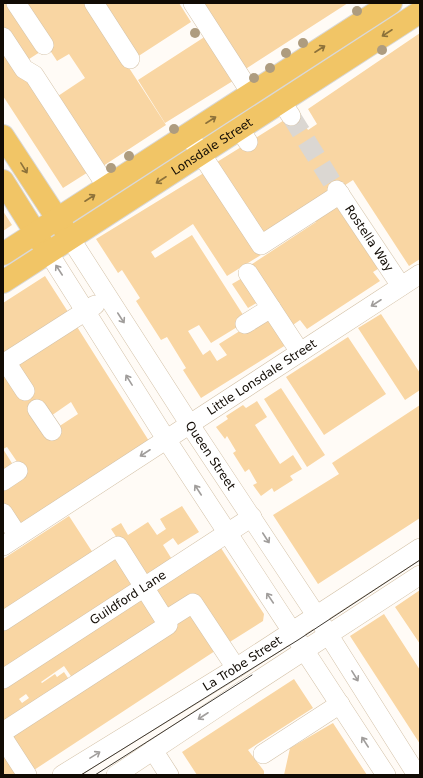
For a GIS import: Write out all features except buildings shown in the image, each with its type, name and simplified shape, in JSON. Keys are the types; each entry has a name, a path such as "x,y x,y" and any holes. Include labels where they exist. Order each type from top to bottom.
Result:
{"main road":[{"name":"Lonsdale Street","path":"3,254 391,3"},
{"name":"Lonsdale Street","path":"3,282 201,154 244,135 286,108 420,12"},
{"name":"Queen Street","path":"3,136 70,238"},
{"path":"3,181 48,252"}],"street":[{"path":"16,3 44,45"},
{"path":"94,3 130,59"},
{"path":"192,3 251,93"},
{"path":"3,37 24,69 34,75 108,187"},
{"path":"188,134 201,154"},
{"name":"Rostella Way","path":"201,154 261,246 339,192 401,286"},
{"name":"Queen Street","path":"70,238 329,635 417,775"},
{"path":"48,252 227,534 292,630 386,775"},
{"path":"248,272 300,352"},
{"name":"Little Lonsdale Street","path":"10,541 87,486 190,424 420,274"},
{"path":"26,391 6,362 108,297"},
{"path":"246,324 271,308"},
{"path":"37,409 52,431"},
{"path":"3,513 10,541"},
{"name":"Guildford Lane","path":"3,679 252,517"},
{"path":"3,621 118,546 145,586 168,625 3,732"},
{"name":"La Trobe Street","path":"62,775 236,668 292,630 420,548"},
{"name":"La Trobe Street","path":"116,775 420,575"},
{"path":"166,620 192,603 236,668"},
{"path":"263,754 340,704"},
{"path":"3,738 27,775"},
{"path":"153,750 169,775"}],"tunnel":[{"path":"291,116 337,190"}],"tram line":[{"path":"81,775 298,640 420,560"},
{"path":"95,775 252,675"}]}
